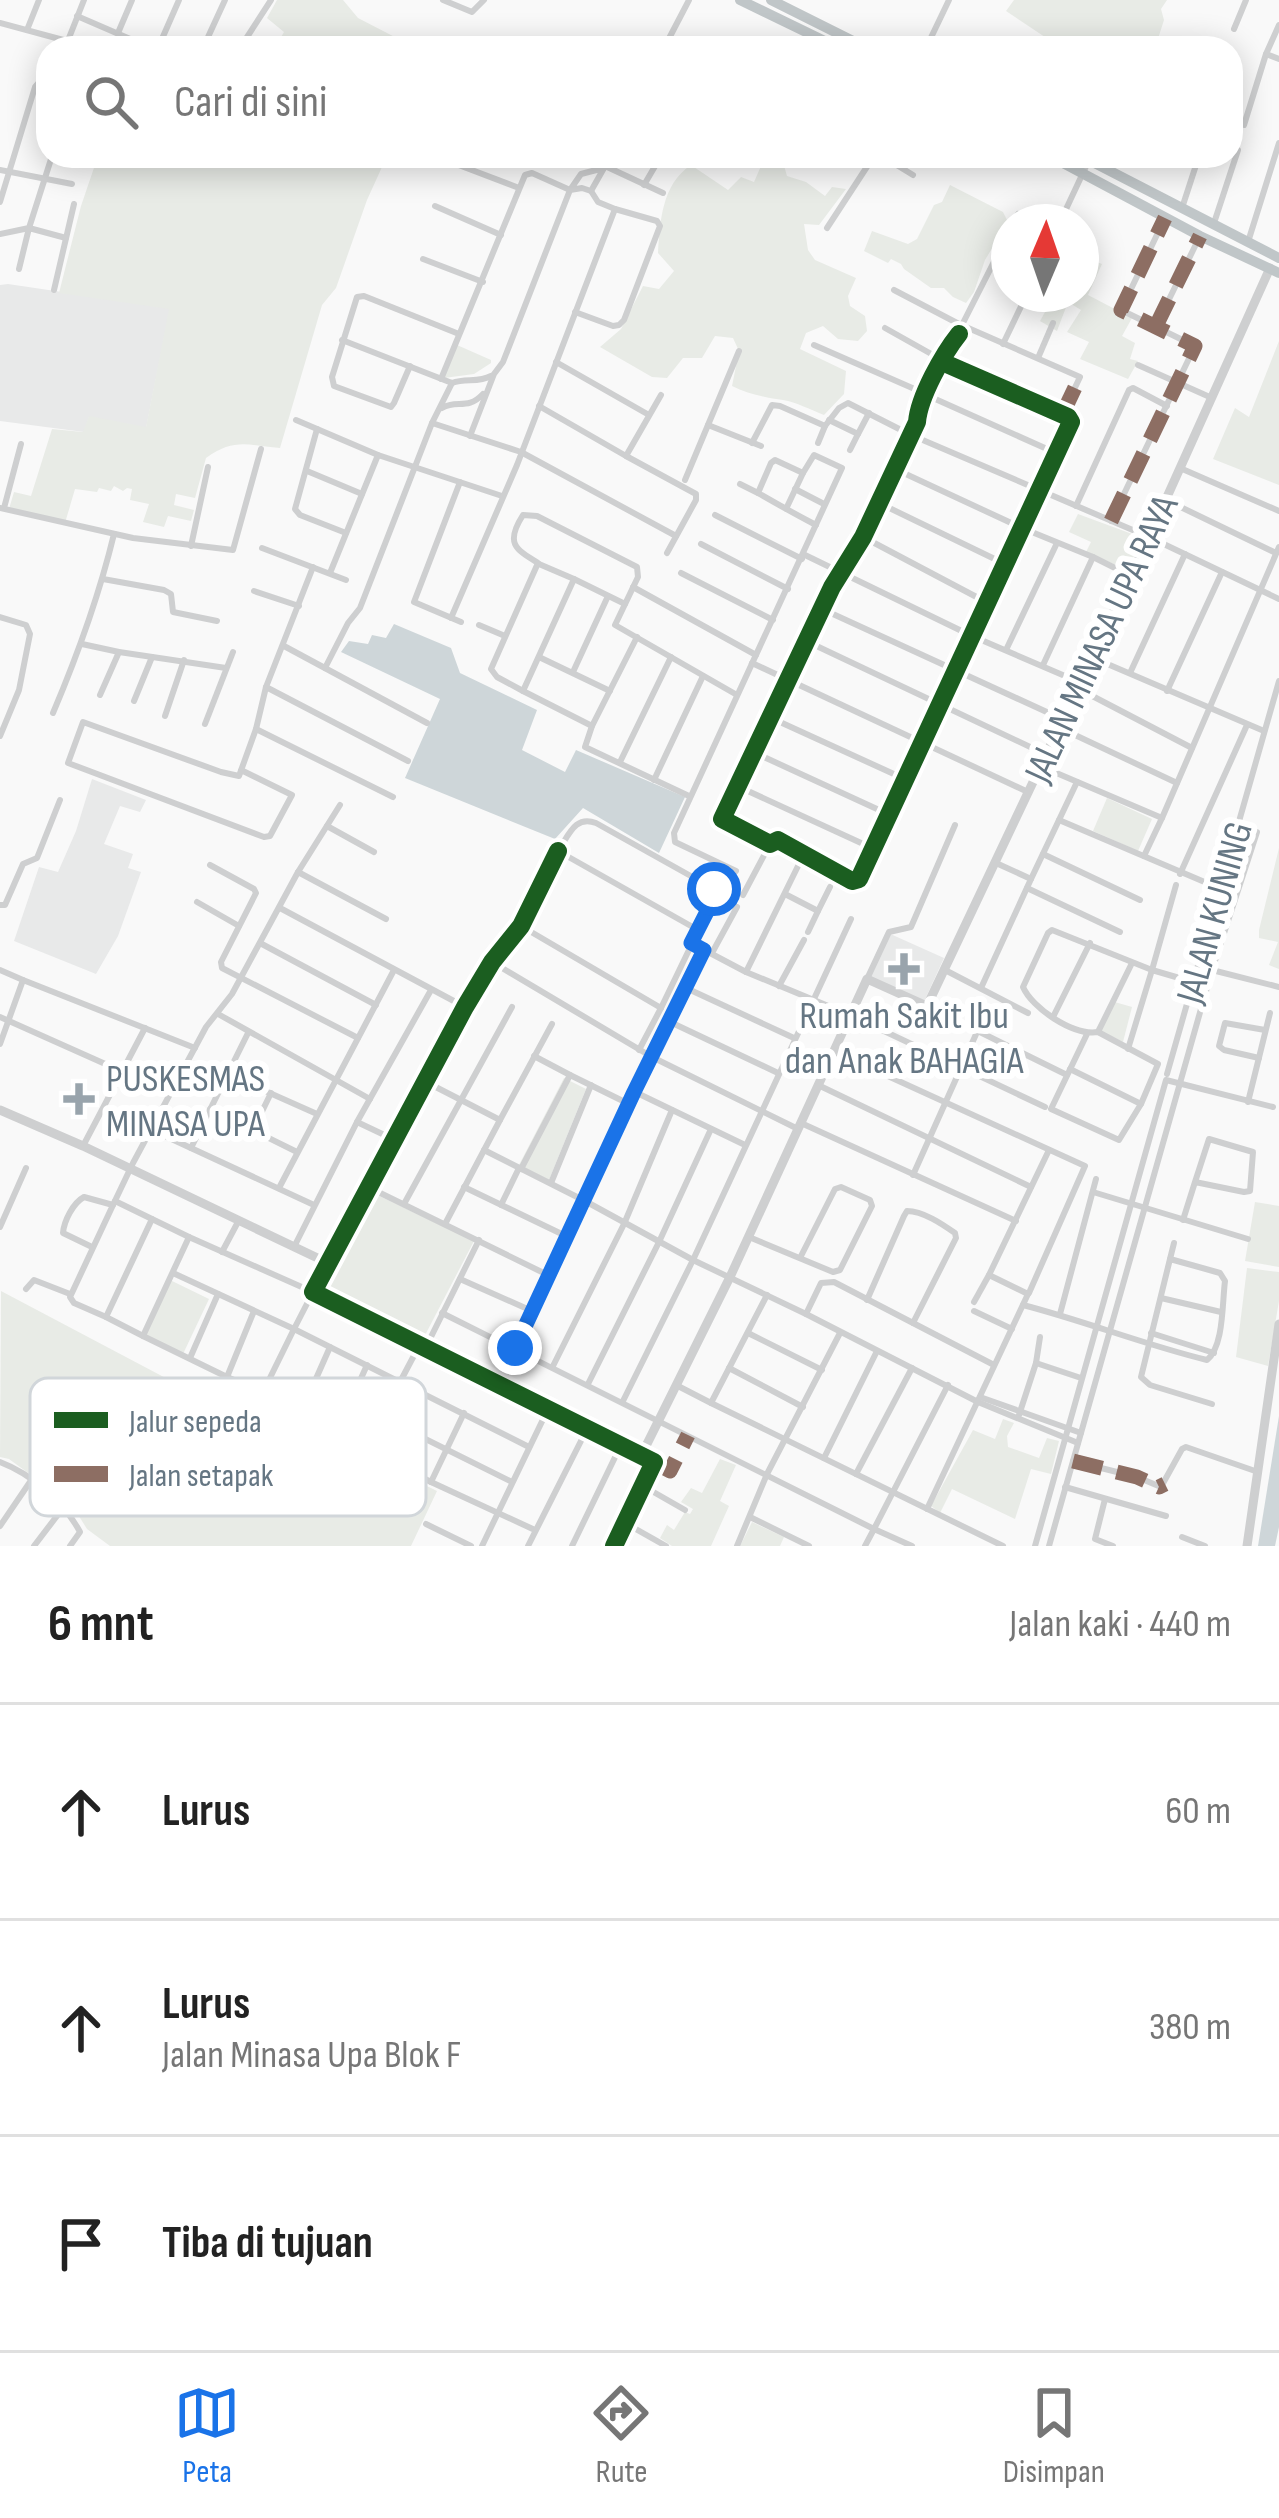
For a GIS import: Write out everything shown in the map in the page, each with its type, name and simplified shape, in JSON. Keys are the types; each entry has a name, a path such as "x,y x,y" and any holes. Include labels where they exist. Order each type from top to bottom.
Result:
{"main road":[{"path":"740,0 835,36"},
{"path":"772,0 822,36"},
{"path":"1073,168 1201,236 1276,266"},
{"path":"1105,168 1248,242 1276,266"}],"street":[{"path":"27,29 39,0"},
{"path":"69,36 84,0"},
{"path":"118,33 132,0"},
{"path":"160,36 179,0"},
{"path":"208,36 225,0"},
{"path":"248,36 271,0"},
{"path":"443,0 472,12 484,0"},
{"path":"670,36 689,0"},
{"path":"932,36 949,0"},
{"path":"1234,29 1246,0"},
{"path":"77,16 125,36"},
{"path":"0,23 45,36"},
{"path":"1244,125 1279,25"},
{"path":"1266,54 1279,59"},
{"path":"0,202 36,86"},
{"path":"1248,242 1279,143"},
{"path":"19,269 48,168"},
{"path":"466,168 519,188"},
{"path":"470,436 570,190 581,174 601,168"},
{"path":"591,191 603,168"},
{"path":"606,168 663,193"},
{"path":"644,184 654,168"},
{"path":"827,228 870,168"},
{"path":"900,168 913,175"},
{"path":"1068,204 1083,168"},
{"path":"1183,208 1195,168"},
{"path":"1214,224 1232,168"},
{"path":"0,170 71,184"},
{"path":"441,379 529,172 570,190 591,191 598,202 660,226 624,320 616,327 575,312"},
{"path":"54,290 74,204"},
{"path":"435,206 501,235"},
{"path":"451,618 615,209"},
{"path":"1111,521 1195,346 1121,308 1166,218"},
{"path":"0,234 29,228 66,238"},
{"path":"1156,326 1201,236"},
{"path":"423,259 483,282"},
{"name":"JALAN MINASA UPA RAYA","path":"927,1006 1276,266"},
{"path":"770,844 722,819 839,572 862,537 917,422 925,415 929,396 958,346 962,325 991,268"},
{"path":"894,290 1079,377 1062,415"},
{"path":"410,365 394,404 385,407 334,386 342,340 357,297 459,334"},
{"path":"1003,344 1018,312"},
{"path":"1038,358 1053,323"},
{"path":"743,895 773,840 839,876 859,879 1071,422 885,328"},
{"path":"342,340 452,382 478,381 494,374"},
{"path":"814,345 1056,454"},
{"path":"685,480 739,351"},
{"path":"556,362 649,415"},
{"path":"1138,364 1212,398"},
{"path":"325,668 360,608 452,382"},
{"path":"439,410 445,405 471,403 488,388"},
{"path":"1076,506 1130,390 1167,406"},
{"path":"626,456 661,395"},
{"path":"818,443 827,423 848,403 1279,598"},
{"path":"708,425 756,445 772,405 858,434"},
{"path":"539,406 695,494 667,553"},
{"path":"850,449 869,413"},
{"path":"296,420 502,496"},
{"path":"432,423 521,452 676,536"},
{"path":"317,429 296,512 346,533"},
{"path":"21,444 2,508 114,534 228,550 235,548 261,449"},
{"path":"330,573 378,454"},
{"path":"736,871 674,840 674,833 845,469 814,455 786,509"},
{"path":"758,493 774,461 803,473"},
{"path":"191,546 208,467"},
{"path":"1180,468 1279,511"},
{"path":"895,469 1131,576"},
{"path":"307,471 362,494"},
{"path":"460,482 414,600 461,622"},
{"path":"740,484 816,525"},
{"path":"796,489 825,504"},
{"path":"1144,856 1278,550 1164,499"},
{"path":"879,503 1006,564"},
{"path":"615,625 639,575 637,566 537,516 523,515 517,526 516,549 625,604"},
{"path":"716,515 1042,665 1192,748"},
{"path":"53,713 82,644 114,534"},
{"path":"862,537 986,602"},
{"path":"1006,650 1057,543"},
{"path":"701,544 788,589"},
{"path":"262,548 346,580"},
{"path":"1130,674 1184,554"},
{"path":"1042,665 1093,557"},
{"path":"538,563 491,669 497,677 592,726"},
{"path":"240,773 266,687 313,567"},
{"path":"1167,691 1222,572"},
{"path":"682,573 772,620"},
{"path":"103,579 164,590 171,594 173,613 218,621"},
{"path":"523,691 574,579"},
{"path":"633,587 788,680 1028,792"},
{"path":"254,591 299,606"},
{"path":"573,672 608,596"},
{"path":"822,609 958,670 1178,783"},
{"path":"0,617 26,625 30,634 19,690 0,736"},
{"path":"599,618 737,695"},
{"path":"479,625 505,636"},
{"path":"637,638 585,747 690,796"},
{"path":"806,641 941,706 1078,782 1162,818"},
{"path":"82,644 226,668"},
{"path":"284,646 427,723"},
{"path":"100,695 119,652"},
{"path":"205,724 232,652"},
{"path":"134,701 152,657"},
{"path":"539,657 610,691"},
{"path":"619,763 671,657"},
{"path":"1091,657 1264,731"},
{"path":"165,716 184,660"},
{"path":"654,780 703,676"},
{"name":"JALAN KUNING","path":"1035,1546 1279,681"},
{"path":"266,687 408,760"},
{"path":"769,718 907,780"},
{"path":"83,722 240,773 292,795 272,835 264,836 68,763 83,722"},
{"path":"1180,874 1247,725"},
{"path":"256,729 393,797"},
{"path":"753,752 890,815"},
{"path":"981,988 1078,782"},
{"path":"737,786 872,848"},
{"path":"0,904 5,904 23,864 37,858 60,800"},
{"path":"70,1294 195,1048 240,980 340,805"},
{"path":"270,1378 465,1006 521,926 557,851 578,822 590,820 712,886 715,896 639,1050"},
{"path":"1059,820 1221,890"},
{"path":"640,1456 730,1277 889,932 911,927 955,825"},
{"path":"327,826 374,852"},
{"path":"1048,1546 1212,970 1257,832"},
{"path":"557,851 698,929"},
{"path":"1043,854 1140,900"},
{"path":"995,862 1031,879"},
{"path":"746,972 799,864"},
{"path":"210,865 255,891 220,964 224,969 358,1039"},
{"path":"298,872 386,920"},
{"path":"1128,1048 1176,885"},
{"path":"779,986 830,887"},
{"path":"1027,889 1120,932"},
{"path":"785,894 816,909"},
{"path":"197,902 238,926"},
{"path":"497,1384 668,1022 737,907"},
{"path":"280,908 465,1006"},
{"path":"623,1402 694,1260 850,919"},
{"path":"1210,922 1226,928"},
{"path":"521,926 661,1008"},
{"path":"691,943 1118,1140 1141,1103 1158,1068 1156,1062 1053,1017 1022,990 1048,933 1058,931 1132,963 1193,982"},
{"path":"260,943 376,1006"},
{"path":"1053,1017 1090,943"},
{"path":"492,962 639,1050 760,1112 1016,1221"},
{"path":"1098,1033 1132,963"},
{"path":"0,970 195,1048"},
{"path":"279,1188 394,970"},
{"path":"945,970 1028,1013"},
{"path":"1212,970 1279,987"},
{"path":"0,1044 4,1018 23,980"},
{"path":"867,980 1141,1103"},
{"path":"686,988 794,1038"},
{"path":"294,1246 431,990"},
{"path":"404,1204 512,1007"},
{"path":"1248,1102 1270,1013"},
{"path":"218,1014 370,1099"},
{"path":"4,1018 121,1071"},
{"path":"668,1022 778,1073"},
{"path":"1258,1058 1224,1050 1219,1040 1226,1023 1265,1030"},
{"path":"445,1224 551,1024"},
{"path":"83,1146 146,1028"},
{"path":"191,1148 249,1031"},
{"path":"913,1174 977,1031"},
{"path":"1048,1108 1087,1034"},
{"path":"833,1051 1085,1166 927,1509"},
{"path":"534,1056 629,1104"},
{"path":"227,1074 317,1114"},
{"path":"501,1205 570,1075"},
{"path":"1166,1077 1273,1107"},
{"path":"426,1082 500,1120"},
{"path":"550,1183 591,1085"},
{"path":"818,1085 1032,1187"},
{"path":"634,1092 745,1145"},
{"path":"253,1130 271,1093"},
{"path":"210,1109 297,1152"},
{"path":"553,1366 624,1224 672,1110"},
{"path":"0,1111 328,1263"},
{"path":"357,1122 395,1140"},
{"path":"152,1130 314,1205"},
{"path":"588,1384 711,1130"},
{"path":"1184,1220 1195,1182 1209,1138 1253,1152 1248,1192 1195,1182"},
{"path":"484,1150 912,1368 1080,1438"},
{"path":"1012,1329 974,1306 1049,1150"},
{"path":"0,1227 26,1168"},
{"path":"1060,1314 1096,1179"},
{"path":"464,1187 568,1237"},
{"path":"749,1237 833,1272 840,1270 872,1206 870,1200 841,1187 835,1189 800,1258"},
{"path":"370,1188 550,1276"},
{"path":"1093,1192 1248,1239"},
{"path":"92,1247 64,1234 64,1223 80,1198 114,1203 313,1292 655,1463 614,1546"},
{"path":"867,1300 904,1216 916,1211 956,1238 914,1323"},
{"path":"106,1317 152,1219"},
{"path":"222,1252 239,1220"},
{"path":"143,1336 189,1237"},
{"path":"403,1378 479,1240"},
{"path":"1174,1243 1141,1377 1144,1383 1212,1404"},
{"path":"1023,1305 1210,1359 1226,1281 1223,1275 1170,1259"},
{"path":"173,1273 393,1378"},
{"path":"988,1275 1028,1294"},
{"path":"460,1279 532,1311"},
{"path":"26,1289 34,1280 70,1294 74,1303 227,1377 254,1311"},
{"path":"806,1313 821,1283 827,1281 994,1365"},
{"path":"190,1358 218,1294"},
{"path":"711,1403 767,1295"},
{"path":"1161,1298 1221,1312"},
{"path":"442,1312 912,1546"},
{"path":"1246,1546 1279,1324"},
{"path":"737,1546 767,1474 841,1332"},
{"path":"748,1333 822,1370"},
{"path":"1151,1333 1214,1354"},
{"path":"1019,1415 1040,1337"},
{"path":"316,1378 330,1347"},
{"path":"824,1458 877,1351"},
{"path":"1036,1363 1082,1378"},
{"path":"361,1378 367,1364"},
{"path":"856,1474 912,1368"},
{"path":"729,1369 803,1407"},
{"path":"676,1384 1003,1546"},
{"path":"866,1546 948,1385"},
{"path":"426,1395 529,1447"},
{"path":"482,1546 548,1409"},
{"path":"431,1482 464,1413"},
{"path":"528,1546 587,1429"},
{"path":"426,1440 512,1482"},
{"path":"572,1546 621,1446"},
{"path":"1072,1461 1161,1487 1186,1447 1258,1472"},
{"path":"0,1462 30,1478"},
{"path":"426,1479 535,1530"},
{"path":"0,1526 30,1482"},
{"path":"644,1486 685,1510"},
{"path":"1065,1487 1166,1516"},
{"path":"1105,1498 1095,1539 1113,1546"},
{"path":"34,1546 58,1516"},
{"path":"70,1516 80,1530 70,1546"},
{"path":"750,1517 809,1546"},
{"path":"625,1523 666,1546"},
{"path":"426,1524 471,1546"},
{"path":"786,1546 791,1536"},
{"path":"1182,1538 1205,1546"}],"shaded area":[{"path":"277,0 343,0 358,18 393,36 282,36 284,32 267,18"},
{"path":"1014,0 1167,0 1161,9 1164,20 1159,36 1044,36 1006,11"},
{"path":"94,168 382,168 336,288 322,305 280,448 233,445 206,458 195,498 176,494 174,505 194,510 191,521 168,516 164,527 143,522 149,504 130,500 132,489 114,486 111,491 75,489 65,523 9,509 14,492 31,496 52,429 83,432 89,416 146,427 169,309 59,293"},
{"path":"695,168 728,190 741,177 754,182 760,168 785,168 787,176 825,196 832,187 846,189 819,225 804,224 808,250 815,260 856,278 848,296 850,306 865,316 867,331 858,341 838,339 823,326 806,333 800,349 846,371 844,394 824,415 732,386 739,351 733,338 715,336 702,358 683,358 667,378 652,377 600,347 621,329 643,286 659,289 674,271 658,253 664,204 681,173"},
{"path":"950,185 991,206 991,250 966,303 944,288 931,288 901,264 864,251 872,231 908,244 917,239 934,205 942,202"},
{"path":"0,285 170,308 146,428 89,417 84,432 0,421"},
{"path":"1099,301 1132,318 1122,336 1135,343 1130,359 1138,361 1128,379 1080,359 1089,342 1067,332 1080,312 1099,312"},
{"path":"1045,312 1064,312 1057,331 1040,321"},
{"path":"1279,341 1279,485 1213,459 1235,408 1249,417"},
{"path":"457,345 491,363 474,374 444,378"},
{"path":"1078,514 1143,538 1127,570 1086,552 1091,542 1069,532"},
{"path":"394,624 451,648 460,673 537,710 522,750 565,772 576,750 685,797 659,853 583,808 555,839 405,778 440,699 341,652 349,641 368,644 372,635 386,638"},
{"path":"92,779 146,800 140,812 120,806 104,844 133,854 128,868 141,872 118,936 96,974 14,941 39,867 58,872"},
{"path":"1107,798 1152,819 1138,851 1093,831"},
{"path":"1279,848 1279,969 1269,965 1278,942 1259,938 1259,930"},
{"name":"Rumah Sakit Ibu dan Anak BAHAGIA","path":"886,932 944,958 921,1008 864,980"},
{"path":"1111,1001 1132,1007 1123,1042 1096,1029"},
{"path":"564,1078 586,1089 549,1180 519,1165"},
{"path":"373,1193 474,1241 422,1341 319,1290"},
{"path":"1255,1202 1279,1206 1279,1267 1245,1261"},
{"path":"1247,1268 1279,1272 1268,1366 1236,1357"},
{"path":"170,1280 209,1299 183,1354 144,1335"},
{"path":"1,1291 166,1378 30,1378 30,1474 0,1457"},
{"path":"1279,1416 1279,1527 1275,1546 1258,1546"},
{"path":"1003,1419 1014,1423 1007,1436 1008,1447 1039,1458 1047,1438 1059,1441 1051,1474 1031,1469 1015,1519 952,1489 940,1513 931,1506 973,1430 995,1439"},
{"path":"720,1459 736,1465 720,1501 729,1506 711,1546 672,1546 660,1538 667,1525 674,1530 685,1512 690,1514 693,1509 681,1502 691,1488 702,1493"},
{"path":"426,1486 437,1491 426,1514"},
{"path":"79,1516 425,1516 411,1546 110,1546 87,1529"},
{"path":"752,1522 784,1537 780,1546 740,1546"}],"marked path":[{"path":"1111,521 1195,346 1121,310 1165,218"},
{"path":"1156,326 1200,236"},
{"path":"1062,415 1080,377"},
{"path":"655,1463 670,1471 688,1435"},
{"path":"1073,1461 1159,1487 1165,1484"}],"cycle path":[{"path":"949,365 1071,422 859,879 852,881 778,840 770,844 722,819 832,587 863,537 917,422 933,376 959,334"},
{"path":"558,851 521,926 465,1007 313,1292 654,1462 614,1546"}],"place":[{"name":"Rumah Sakit Ibu dan Anak BAHAGIA","path":"904,969"},
{"name":"PUSKESMAS MINASA UPA","path":"79,1099"}],"route":[{"path":"515,1348 704,950 691,943 715,896 714,889"}]}
